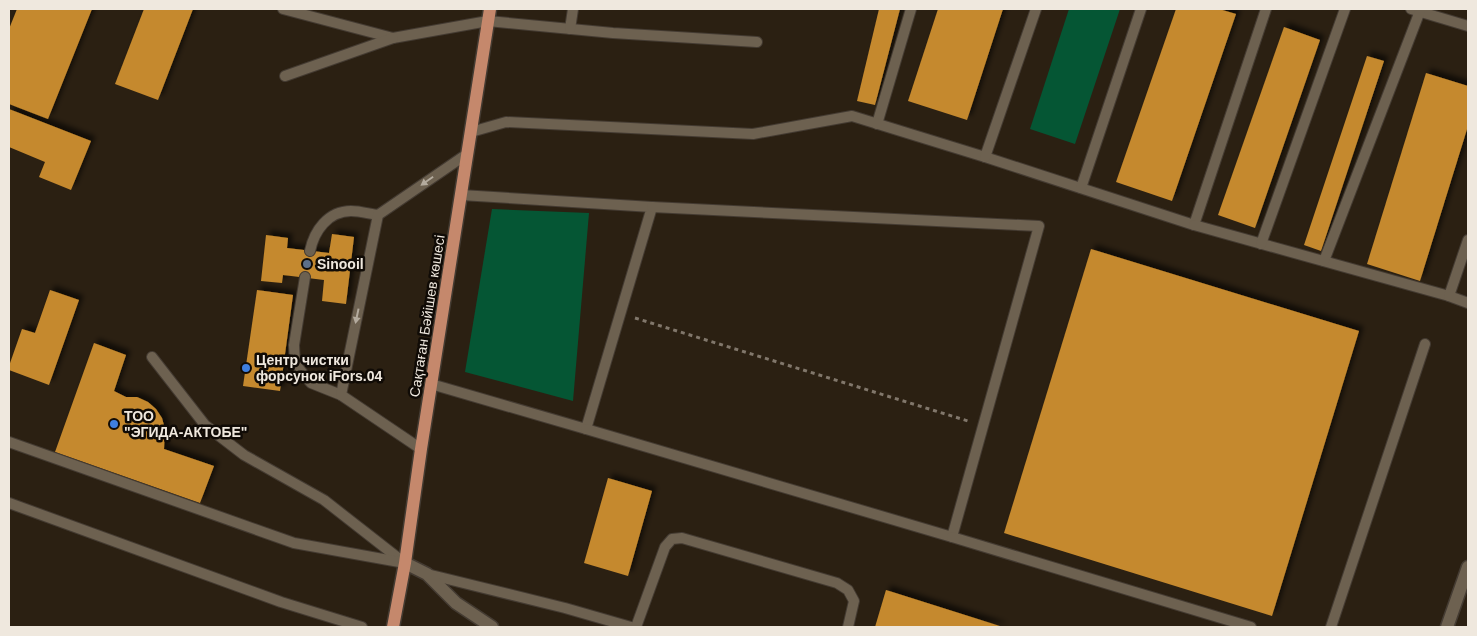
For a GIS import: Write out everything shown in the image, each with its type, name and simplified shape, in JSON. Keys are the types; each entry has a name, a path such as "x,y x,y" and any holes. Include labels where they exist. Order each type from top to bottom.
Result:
{"main road":[{"name":"Сақтаған Бәйішев көшесі","path":"393,627 405,563 489,15"}],"street":[{"path":"405,563 427,574 456,603 492,627"},
{"path":"1447,627 1468,567"}],"lane":[{"path":"283,9 393,38"},
{"path":"570,29 572,9"},
{"path":"877,124 912,9"},
{"path":"985,157 1036,9"},
{"path":"1081,188 1141,9"},
{"path":"1194,225 1266,9"},
{"path":"1261,244 1344,9"},
{"path":"1324,261 1415,10 1468,26"},
{"path":"285,76 393,38 489,15 570,29 757,42"},
{"path":"471,132 506,122 753,134 852,116 1194,225 1449,296 1468,303"},
{"path":"341,395 378,216 467,154"},
{"path":"461,195 652,207 1039,226 952,537"},
{"path":"586,429 652,207"},
{"path":"310,251 312,240 327,218 350,211 378,216"},
{"path":"1449,296 1468,240"},
{"path":"306,277 294,345 295,364 311,383 341,395 421,450"},
{"path":"1331,627 1425,344"},
{"path":"152,357 205,425 244,455 324,500 405,563"},
{"path":"431,384 1251,627"},
{"path":"9,442 294,543 405,563"},
{"path":"9,504 281,602 362,627"},
{"path":"636,627 665,547 672,539 682,538 837,583 848,590 854,601 848,627"},
{"path":"427,574 565,608 631,627"}],"path":[{"path":"620,314 983,425"}],"green space":[{"path":"1069,9 1120,9 1075,144 1030,129"},
{"path":"492,209 589,213 573,401 465,372"}],"building":[{"path":"17,9 92,9 48,119 9,104 9,29"},
{"path":"144,9 193,9 158,100 115,84"},
{"path":"879,9 900,9 875,105 857,101"},
{"path":"938,9 1003,9 967,120 908,101"},
{"path":"1176,9 1219,9 1236,14 1172,201 1116,182"},
{"path":"1284,27 1320,40 1255,228 1218,215"},
{"path":"1367,56 1384,61 1321,251 1304,245"},
{"path":"1426,73 1468,86 1468,126 1420,281 1367,264"},
{"path":"9,109 91,141 71,190 39,177 45,162 9,147"},
{"name":"Sinooil","path":"332,234 354,237 346,304 322,301 324,280 283,275 282,283 261,281 266,235 288,238 287,248 329,253"},
{"path":"1091,249 1359,331 1272,616 1004,533"},
{"path":"50,290 79,300 49,385 9,370 9,366 22,329 35,333"},
{"path":"257,290 293,295 280,391 243,386"},
{"name":"ТОО \"ЭГИДА-АКТОБЕ\"","path":"94,343 126,355 114,391 126,397 137,397 148,402 156,409 162,418 165,429 164,449 214,466 200,503 55,452"},
{"path":"608,478 652,491 628,576 584,563"},
{"path":"886,590 1003,627 875,627"}],"place":[{"name":"Sinooil","path":"307,264"},
{"name":"Центр чистки форсунок iFors.04","path":"246,368"},
{"name":"ТОО \"ЭГИДА-АКТОБЕ\"","path":"114,424"}]}
